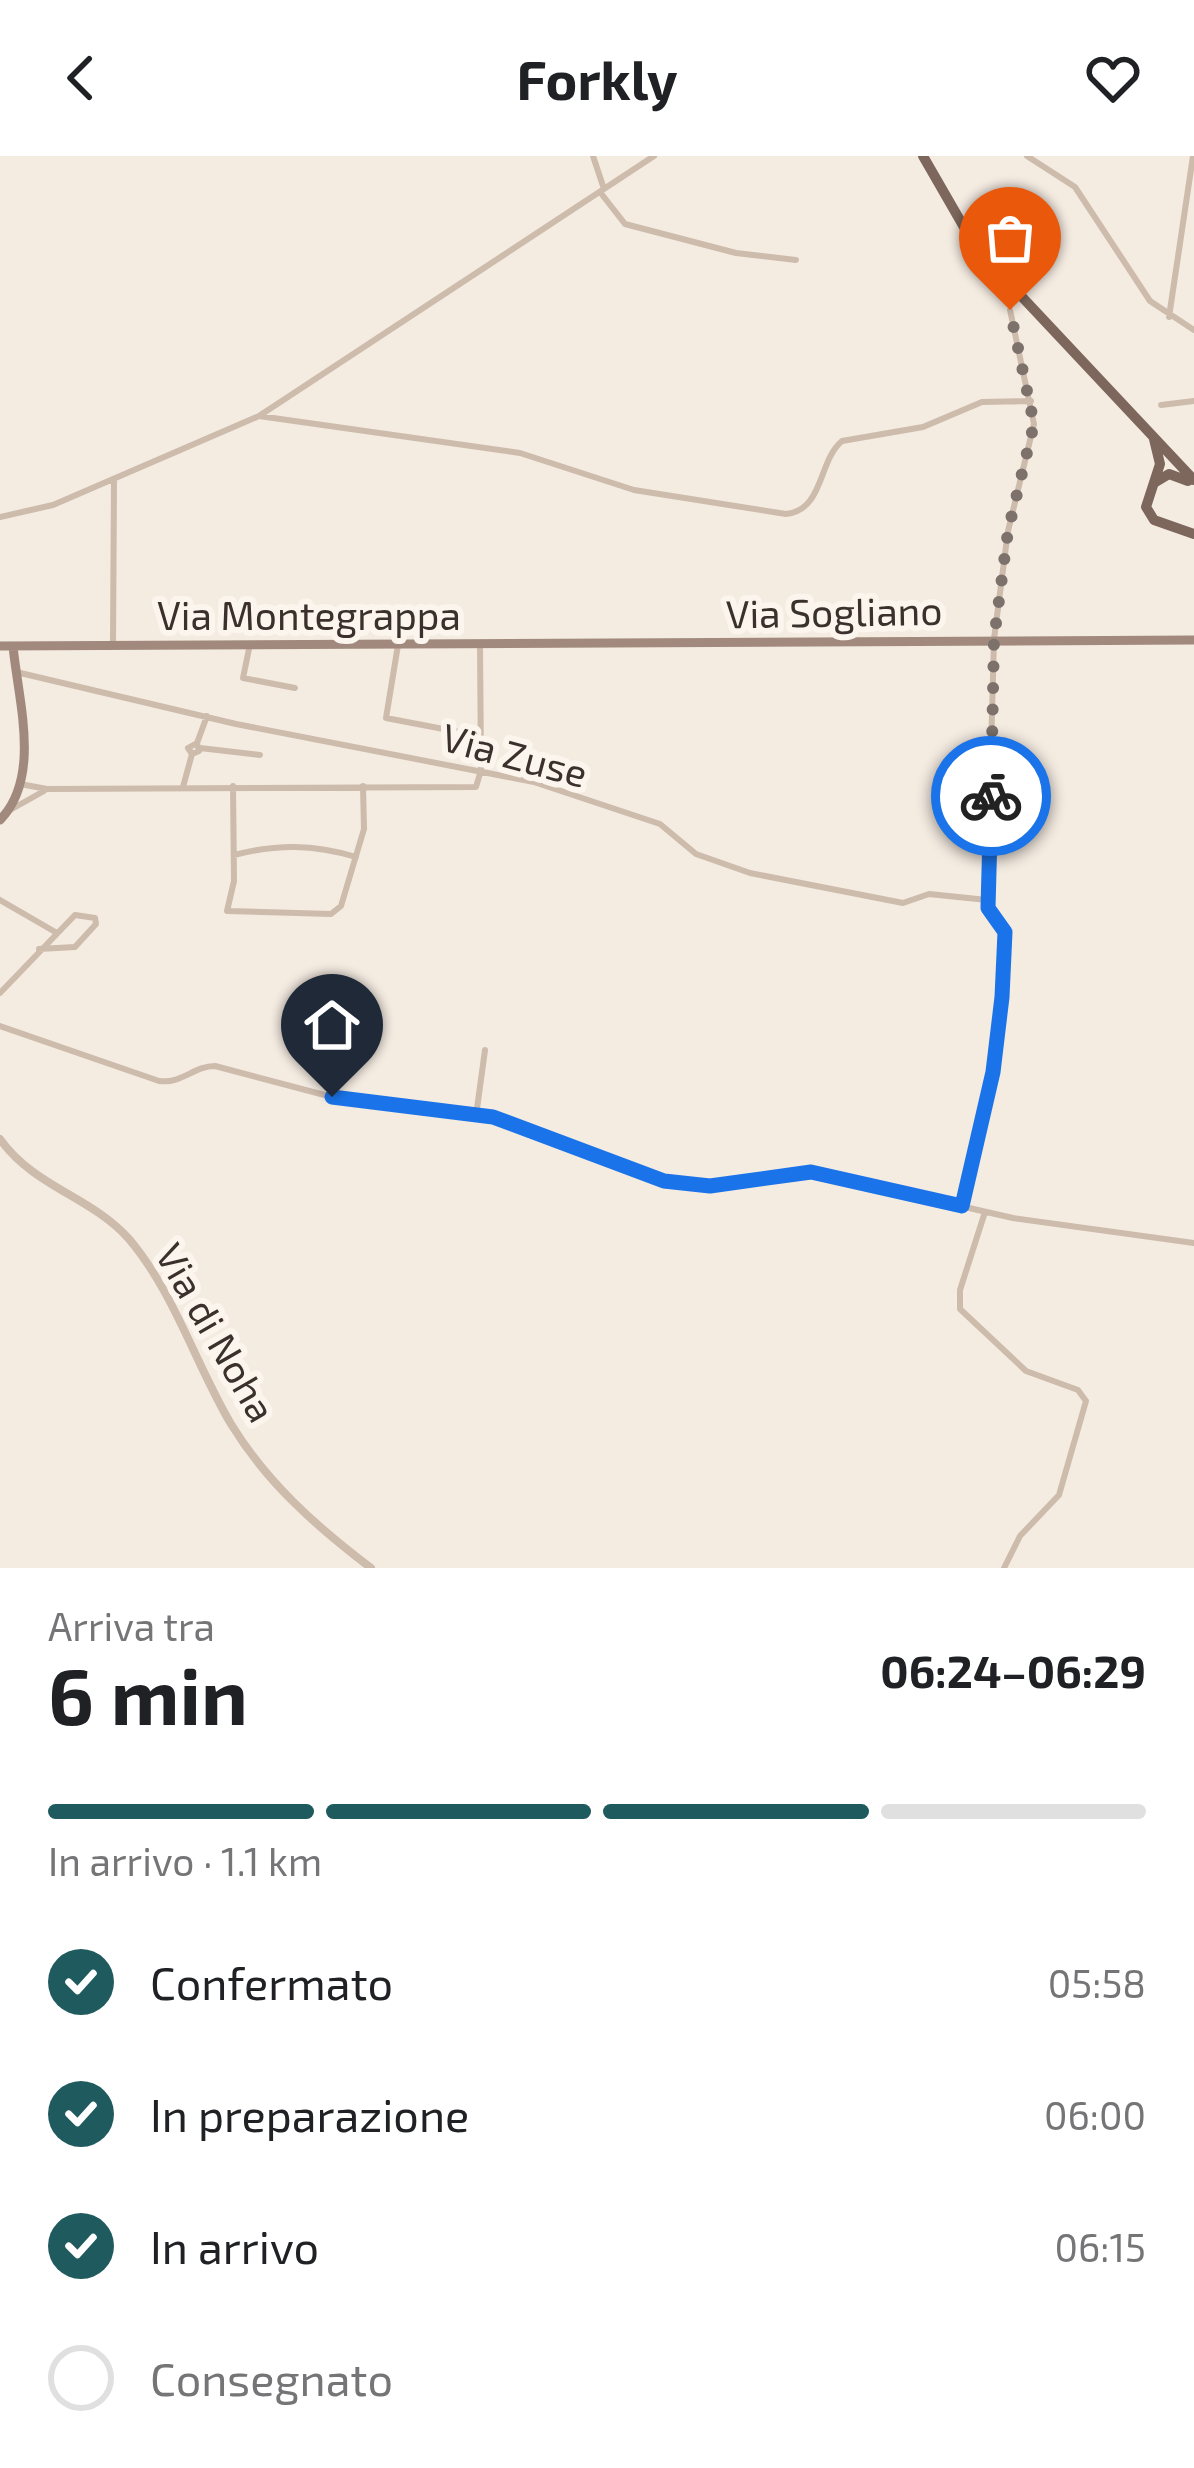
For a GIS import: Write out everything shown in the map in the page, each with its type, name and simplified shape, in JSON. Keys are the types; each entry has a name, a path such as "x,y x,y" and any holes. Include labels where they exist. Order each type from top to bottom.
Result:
{"main road":[{"path":"923,156 976,248 1194,482"},
{"path":"1153,436 1160,464 1146,507 1154,520 1194,534"},
{"path":"1154,483 1168,474 1194,482"},
{"name":"Via Sogliano","path":"619,644 1194,640"},
{"name":"Via Montegrappa","path":"0,646 619,644"},
{"path":"0,820 10,810 19,784 24,734 14,646"}],"street":[{"path":"593,156 602,191 625,224 736,253 796,260"},
{"path":"0,517 52,505 259,416 654,156"},
{"path":"1028,156 1075,187 1150,301 1194,330"},
{"path":"1169,317 1193,156"},
{"path":"962,1206 999,1037 1005,932 990,916 988,900 994,639 1008,531 1034,424 1010,310"},
{"path":"1161,405 1194,400"},
{"path":"259,416 520,453 634,490 786,514 803,508 824,475 833,448 842,441 923,428 982,402 1031,401"},
{"path":"113,645 114,479"},
{"path":"398,643 386,718 480,736"},
{"path":"19,784 47,789 364,786 466,790 481,782 480,643"},
{"path":"250,644 244,678 296,688"},
{"name":"Via Zuse","path":"16,672 207,716 481,770 660,824 696,854 750,873 903,902 929,894 988,900"},
{"path":"183,787 207,716"},
{"path":"196,748 260,755"},
{"path":"233,786 234,855 226,907 231,914 337,912 364,829 364,786"},
{"path":"10,810 47,789"},
{"path":"234,855 271,845 323,847 356,857"},
{"path":"0,900 57,933"},
{"path":"0,993 39,949 75,915 95,918 96,924 75,947 39,949"},
{"path":"0,1026 61,1052 159,1081 178,1082 202,1067 215,1066 351,1102 503,1120 664,1181 710,1186 811,1172 985,1212 1194,1244"},
{"path":"476,1116 485,1050"},
{"name":"Via di Noha","path":"0,1139 33,1176 124,1234 149,1268 244,1443 312,1523 370,1568"},
{"path":"985,1212 960,1290 960,1310 1026,1371 1078,1390 1086,1401 1059,1495 1020,1536 1004,1568"}],"way so far":[{"path":"991,796 988,732 994,639 1008,531 1034,424 1010,310"}],"route":[{"path":"332,1097 493,1117 664,1181 710,1186 811,1172 962,1206 993,1072 1002,997 1005,932 988,908 991,796"}]}
